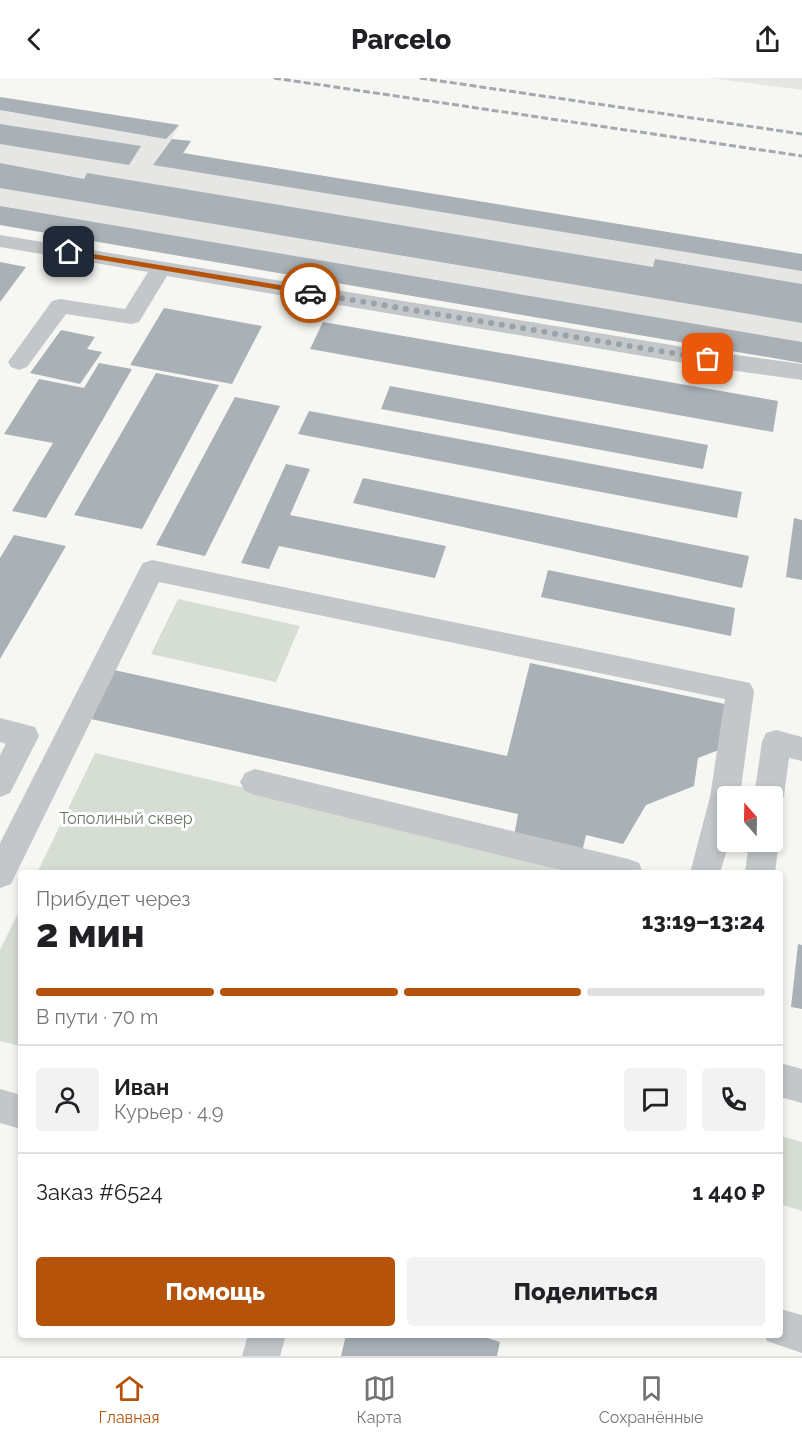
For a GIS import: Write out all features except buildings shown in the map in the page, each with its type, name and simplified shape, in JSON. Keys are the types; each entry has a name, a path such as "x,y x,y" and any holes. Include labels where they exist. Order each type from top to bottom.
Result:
{"street":[{"path":"0,241 708,359 802,372"},
{"path":"13,373 60,306 131,317 161,268"},
{"path":"0,874 152,570 740,691 724,797 706,870"},
{"path":"0,730 24,736 0,784"},
{"path":"770,786 776,742 802,748"},
{"path":"255,782 616,870"},
{"path":"760,870 763,852"},
{"path":"783,1081 802,1086"},
{"path":"0,1106 18,1111"},
{"path":"783,1329 802,1334"},
{"path":"261,1356 266,1338"}],"shaded area":[{"path":"710,78 802,78 802,90"},
{"path":"0,97 179,125 172,139 191,141 184,153 802,254 802,363 0,225"}],"green space":[{"path":"178,599 300,626 276,682 151,654"},
{"name":"Тополиный сквер","path":"95,753 558,861 556,870 38,870"},
{"path":"18,913 18,1045 0,1041 0,950"},
{"path":"783,1137 802,1142 802,1211 783,1205"}],"railway":[{"path":"274,78 802,156"},
{"path":"420,78 802,134"}],"way so far":[{"path":"310,293 708,359"}],"route":[{"path":"69,252 310,293"}]}
